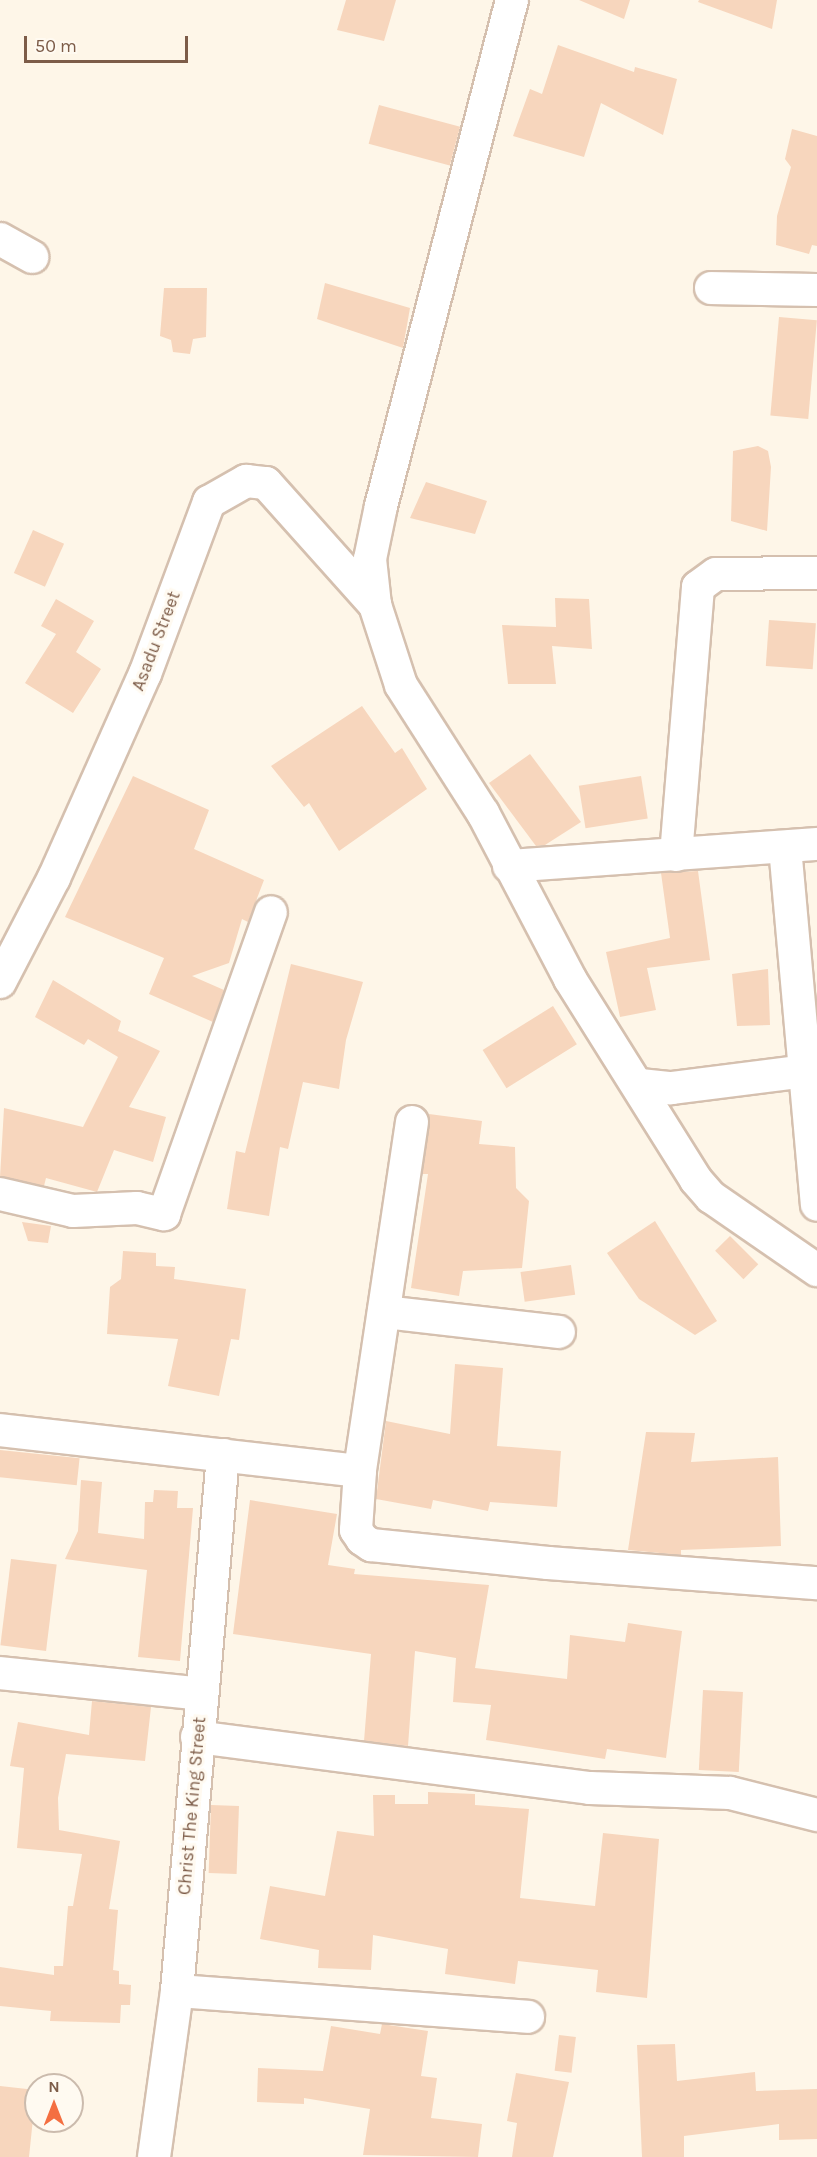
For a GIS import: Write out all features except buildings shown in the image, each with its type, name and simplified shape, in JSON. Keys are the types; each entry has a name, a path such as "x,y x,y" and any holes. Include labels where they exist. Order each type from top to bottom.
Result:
{"street":[{"path":"512,0 381,506 370,559 375,605 401,685 483,813 570,979 640,1085 707,1194 817,1270"},
{"path":"0,238 32,257"},
{"path":"711,288 817,291"},
{"name":"Asadu Street","path":"0,982 54,878 140,685 209,502 246,481 266,483 375,605"},
{"path":"676,855 698,587 716,574 817,573"},
{"path":"509,866 817,844"},
{"path":"785,847 817,1205"},
{"path":"0,1194 73,1211 137,1208 164,1214 271,912"},
{"path":"640,1085 672,1088 805,1071"},
{"path":"412,1122 360,1471 356,1530 371,1545 817,1583"},
{"path":"384,1312 560,1332"},
{"path":"0,1430 360,1471"},
{"name":"Christ The King Street","path":"154,2157 177,1991 223,1455"},
{"path":"0,1673 202,1694"},
{"path":"197,1737 590,1788 730,1793 817,1815"},
{"path":"177,1991 528,2017"}]}
